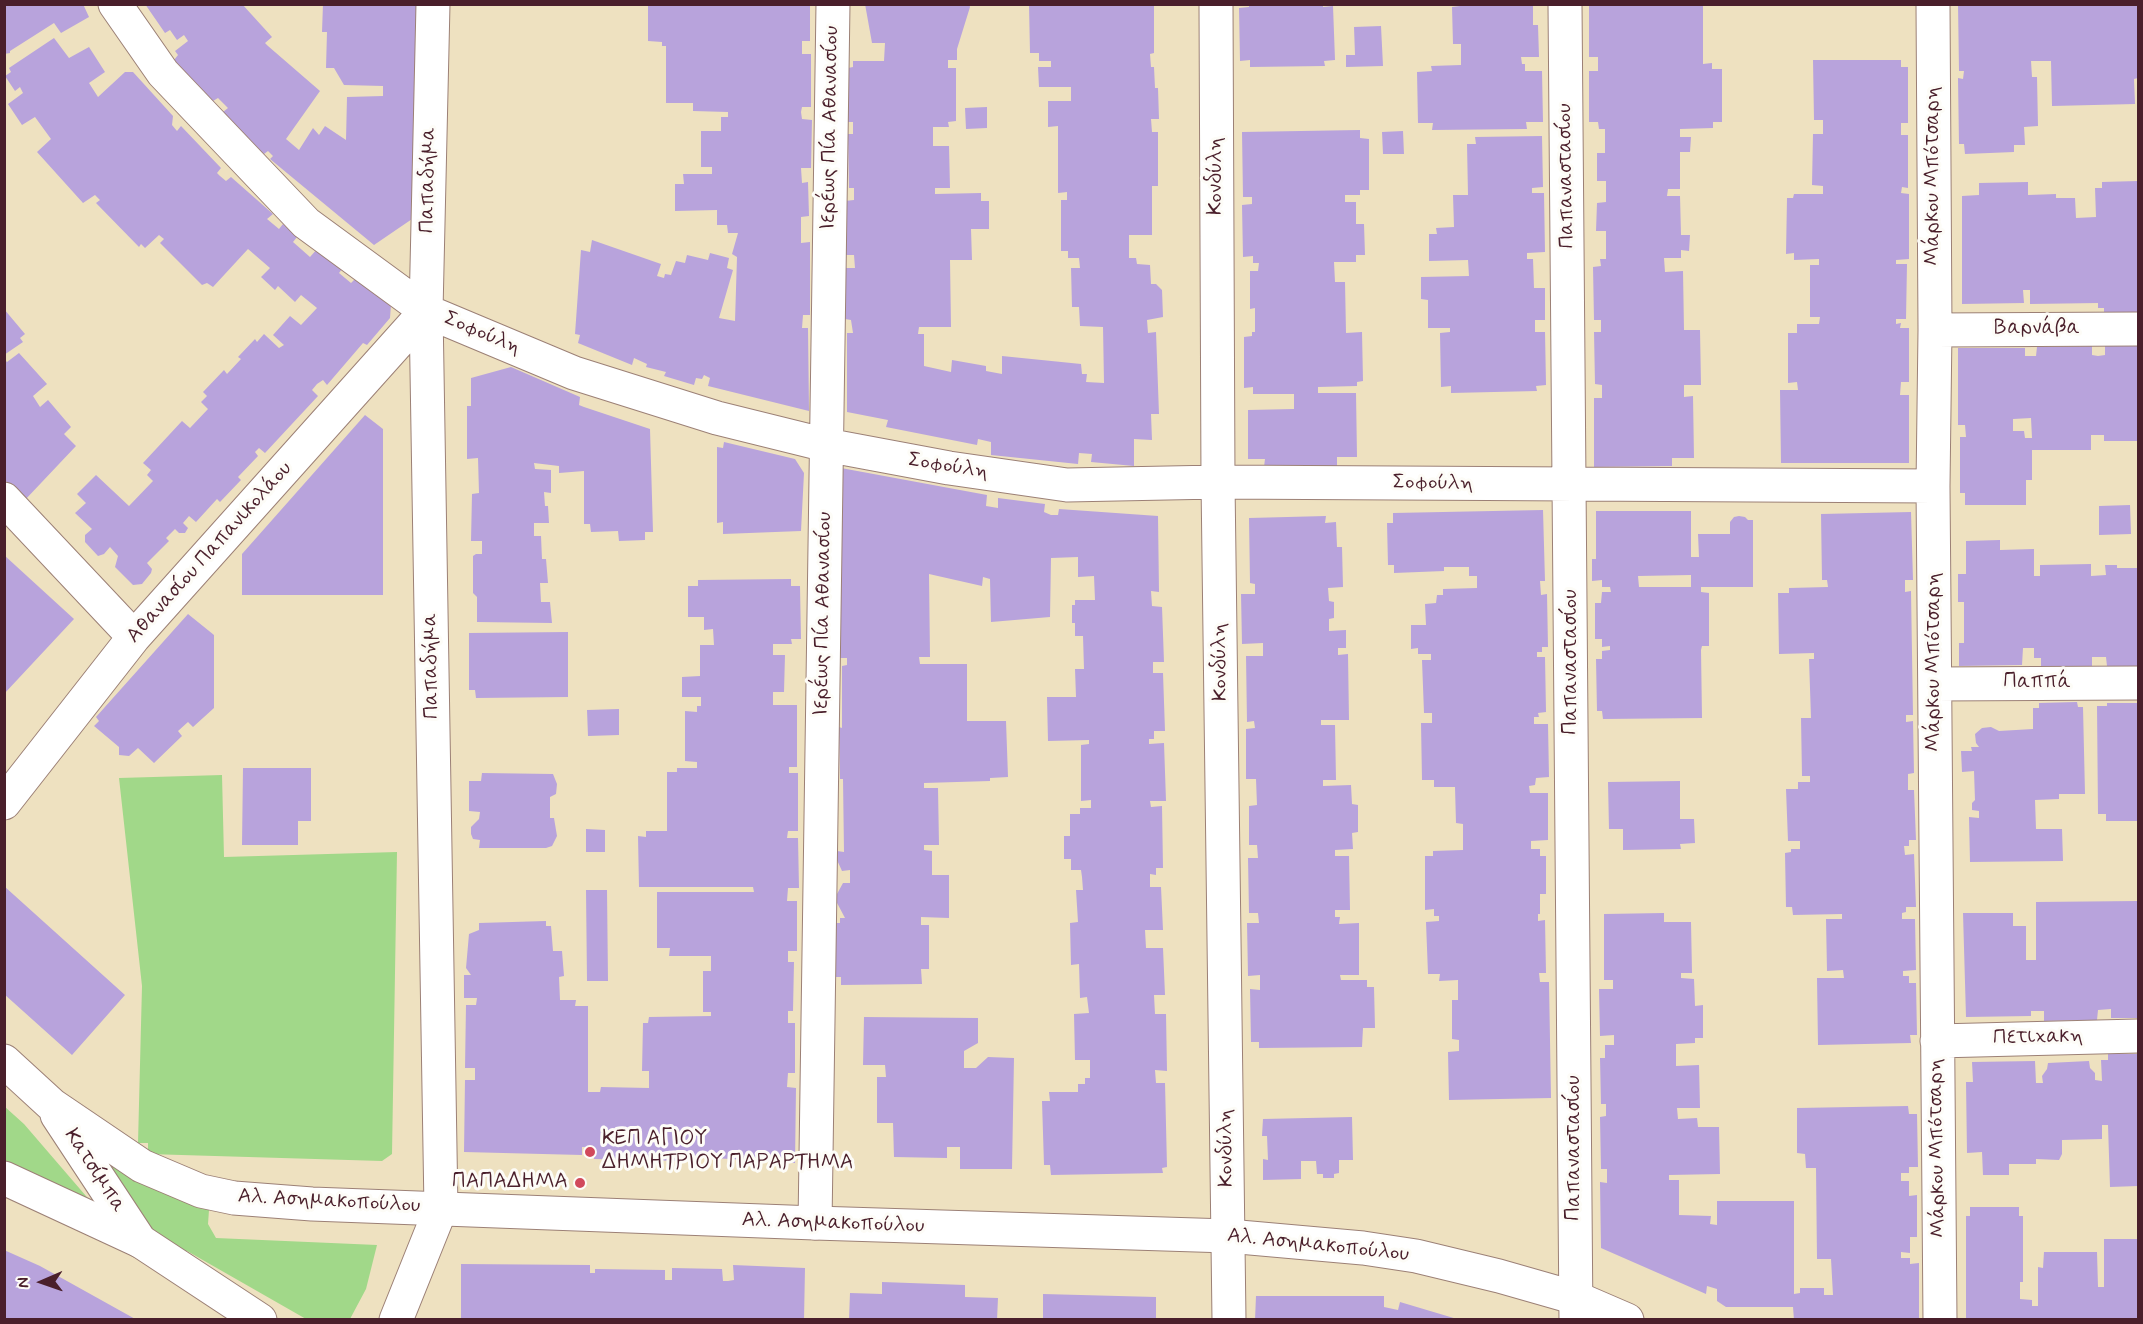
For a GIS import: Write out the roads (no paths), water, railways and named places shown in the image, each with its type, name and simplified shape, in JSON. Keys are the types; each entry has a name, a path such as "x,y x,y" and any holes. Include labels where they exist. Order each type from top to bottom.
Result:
{"street":[{"name":"Σοφούλη","path":"115,4 163,73 306,223 426,311 574,373 717,418 826,445 949,468 1067,485 1218,482 1933,486"},
{"name":"Παπαδήμα","path":"396,1320 441,1208 426,311 434,4"},
{"name":"Ιερέως Πία Αθανασίου","path":"815,1223 833,4"},
{"name":"Κονδύλη","path":"1215,4 1218,482 1229,1320"},
{"name":"Παπαναστασίου","path":"1565,4 1576,1309"},
{"name":"Μάρκου Μπότσαρη","path":"1933,4 1935,330 1933,486 1940,1320"},
{"name":"Αθανασίου Παπανικολάου","path":"4,803 134,637 426,311"},
{"name":"Βαρνάβα","path":"1935,330 2139,329"},
{"path":"4,500 134,637"},
{"name":"Παππά","path":"1935,684 2139,683"},
{"name":"Πετιχακη","path":"1937,1041 2139,1036"},
{"path":"4,1061 50,1103"},
{"name":"Αλ. Ασημακοπούλου","path":"50,1103 142,1166 201,1191 234,1198 312,1204 1228,1236 1363,1248 1416,1256 1499,1276 1576,1309 1627,1320"},
{"name":"Κατσίμπα","path":"50,1103 140,1241"},
{"name":"Κατσίμπα","path":"4,1178 140,1241 260,1320"}],"place":[{"name":"ΚΕΠ ΑΓΙΟΥ ΔΗΜΗΤΡΙΟΥ ΠΑΡΑΡΤΗΜΑ","path":"590,1152"},
{"name":"ΠΑΠΑΔΗΜΑ","path":"580,1183"}]}
